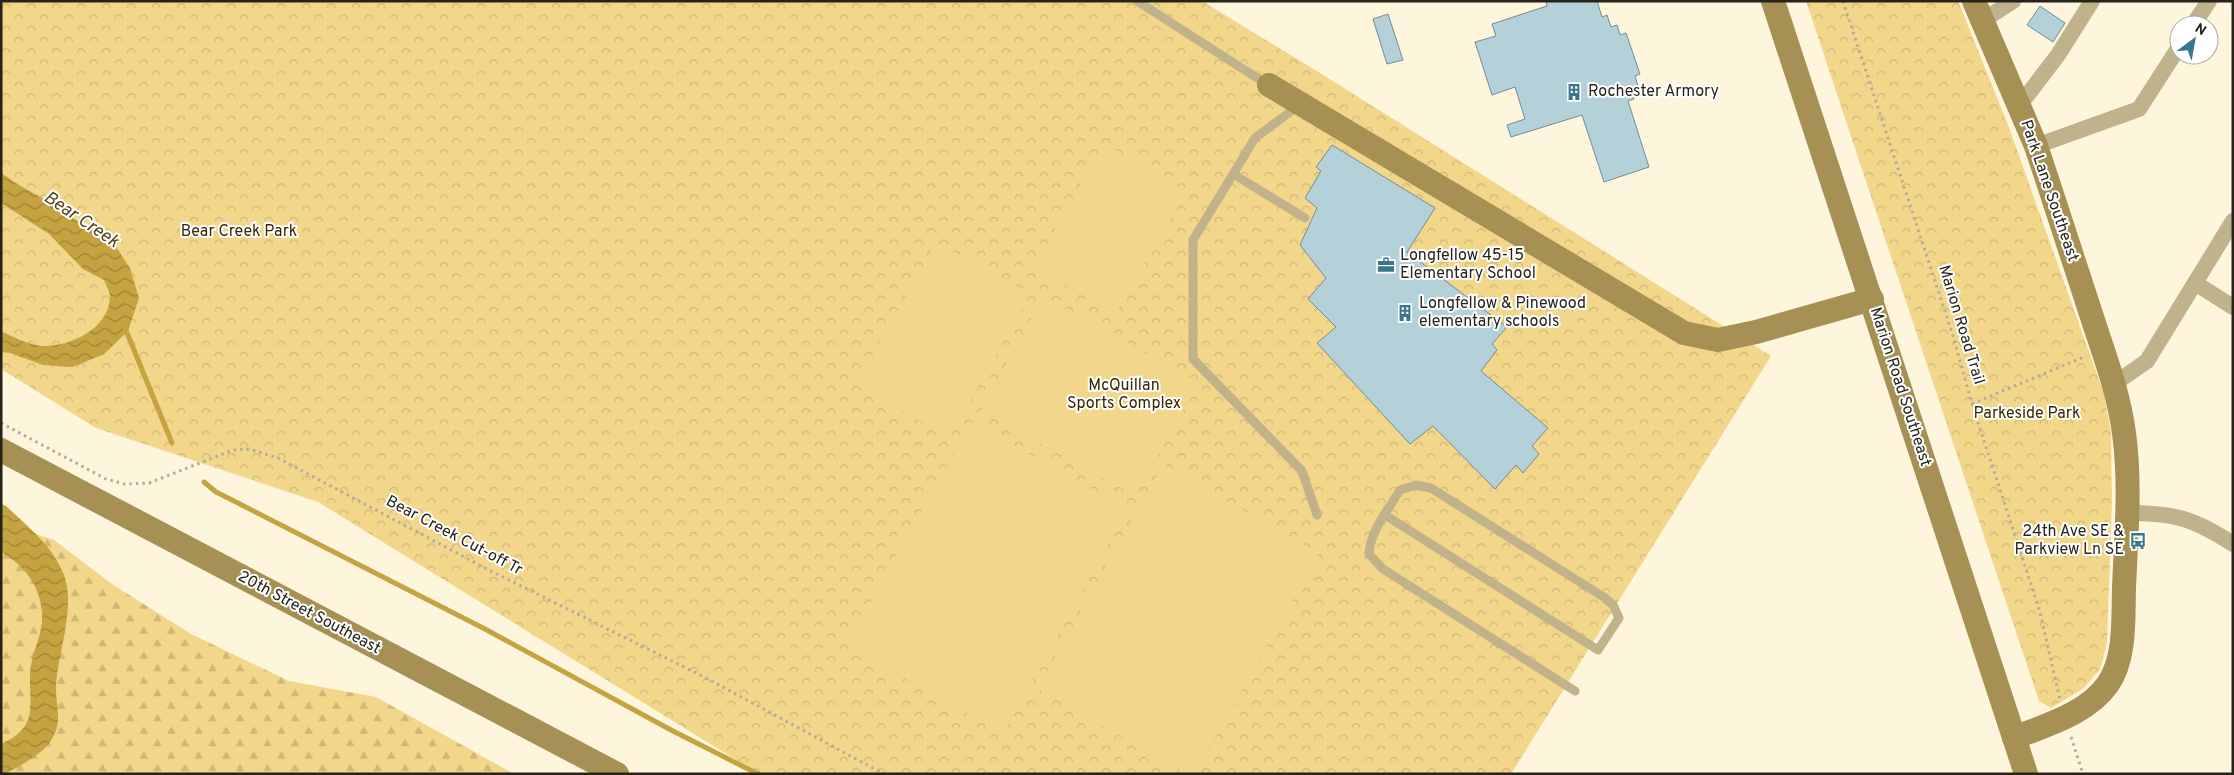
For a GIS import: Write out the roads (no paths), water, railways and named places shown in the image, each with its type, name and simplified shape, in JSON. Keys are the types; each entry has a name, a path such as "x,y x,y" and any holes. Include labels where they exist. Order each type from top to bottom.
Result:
{"street":[{"name":"Marion Road Southeast","path":"1773,1 2026,774"},
{"path":"1978,11 2013,1"},
{"path":"2019,106 2058,56 2092,1"},
{"path":"2200,15 2209,1"},
{"name":"Park Lane Southeast","path":"1978,11 2036,146 2114,384 2124,432 2127,512 2123,627 2114,672 2100,693 2064,718 2014,738"},
{"path":"2036,146 2138,109 2169,62"},
{"path":"1269,85 1684,333 1718,340 1756,332 1872,299"},
{"path":"2114,384 2147,361 2233,221"},
{"path":"2195,283 2233,307"},
{"name":"20th Street Southeast","path":"1,450 617,774"},
{"path":"2127,512 2156,513 2181,517 2213,531 2233,544"}],"lane":[{"path":"1137,1 1269,85"},
{"path":"1300,104 1255,138 1193,240 1193,359 1302,470 1317,515"},
{"path":"1233,174 1305,218"},
{"path":"1385,515 1598,650 1619,618 1613,605 1605,598 1431,488 1416,485 1400,490 1385,515 1370,540 1370,554 1382,569 1575,691"}],"water":[{"path":"1,173 49,202 116,247 130,268 139,298 128,331 104,354 73,367 43,365 10,353 1,352 1,331 26,342 42,346 53,346 75,340 94,328 102,320 110,297 104,280 83,269 49,234 1,203"},
{"path":"1,504 6,506 47,546 64,575 68,601 57,672 58,724 56,731 44,749 6,774 1,774 1,744 21,731 27,723 30,706 30,673 41,628 42,613 38,593 29,577 17,563 1,552"}],"waterway":[{"path":"125,328 172,443"},
{"path":"204,482 216,492 485,629 671,730 758,774"}],"place":[{"name":"Rochester Armory","path":"1574,92"},
{"name":"Longfellow 45-15 Elementary School","path":"1386,265"},
{"name":"Longfellow & Pinewood elementary schools","path":"1405,313"},
{"name":"24th Ave SE & Parkview Ln SE","path":"2138,541"}],"water label":[{"name":"Bear Creek","path":"81,220"}],"park label":[{"name":"Bear Creek Park","path":"239,232"},
{"name":"McQuillan Sports Complex","path":"1124,395"},
{"name":"Parkeside Park","path":"2027,414"}]}
